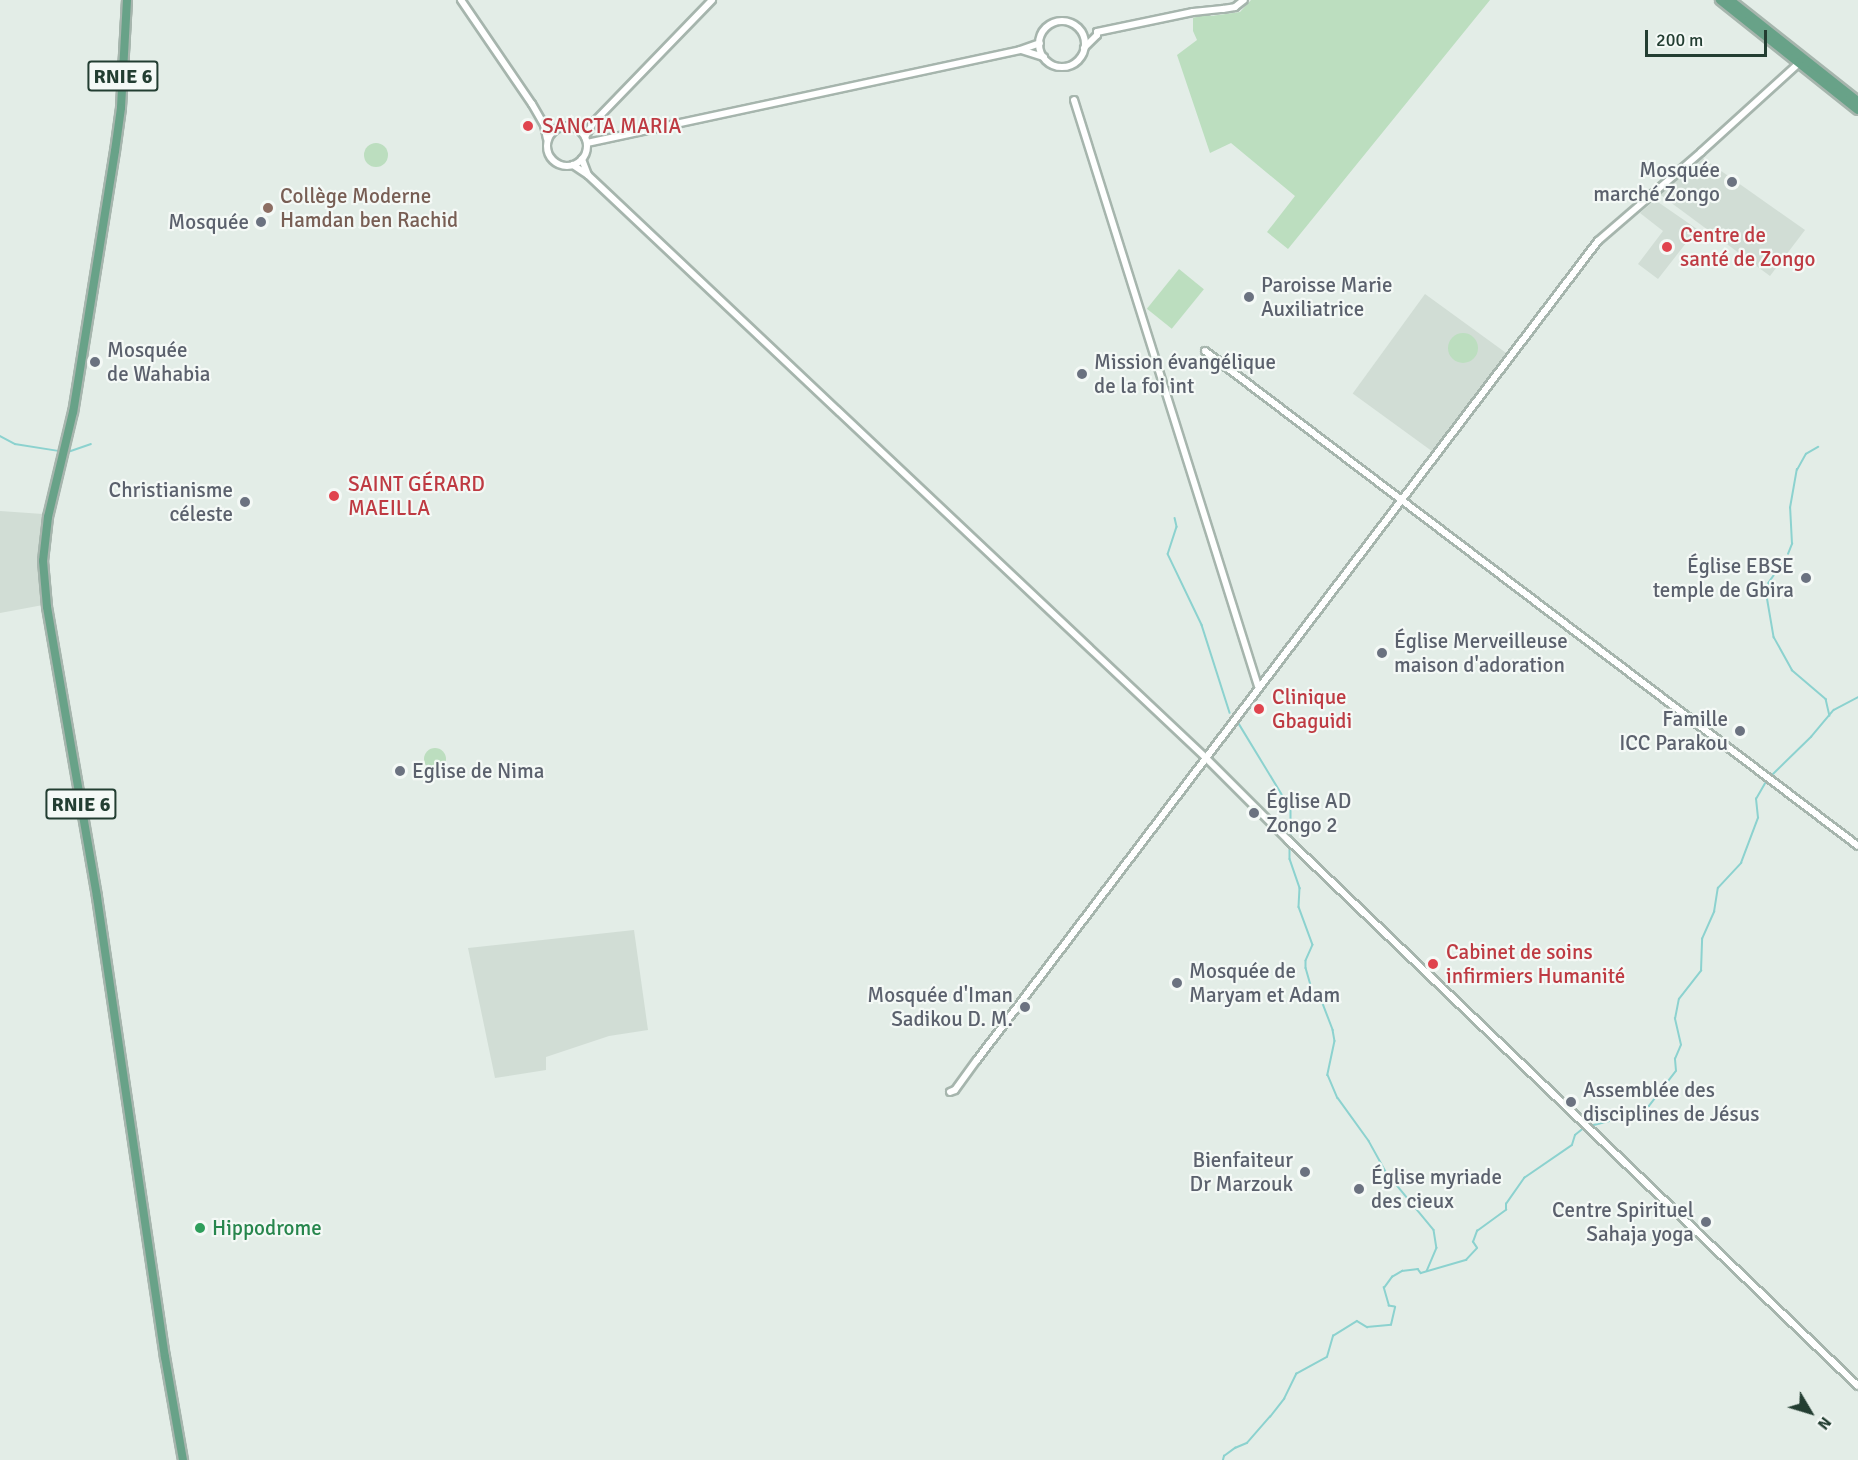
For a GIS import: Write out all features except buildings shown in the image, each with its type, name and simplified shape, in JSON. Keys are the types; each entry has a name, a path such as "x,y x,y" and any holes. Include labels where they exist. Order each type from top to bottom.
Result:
{"main road":[{"name":"RNIE 6","path":"127,0 121,108 115,151 73,412 48,517 43,561 47,607 97,894 165,1357 183,1460"},
{"path":"1720,0 1858,110"},
{"path":"1730,0 1858,101"}],"street":[{"path":"461,0 544,125 547,152 553,161 562,166 573,165 582,159"},
{"path":"588,175 582,159 592,123 712,0"},
{"path":"1020,50 1044,57 1053,64 1066,66 1076,62 1097,32 1193,12 1235,7 1244,0"},
{"path":"1044,57 1040,43 1046,28 1060,21 1074,25 1083,34 1084,48"},
{"path":"1083,34 1097,35"},
{"path":"586,140 1020,50 1040,43"},
{"path":"950,1092 955,1090 1258,686 1598,241 1799,63"},
{"path":"1074,100 1258,686"},
{"path":"544,125 556,128 566,125 577,128 592,123"},
{"path":"547,139 556,128"},
{"path":"577,128 586,140"},
{"path":"573,165 588,175 1205,757 1289,842 1858,1386"},
{"path":"1205,351 1858,846"}],"shaded area":[{"path":"1700,156 1805,230 1770,276 1658,193"},
{"name":"Centre de santé de Zongo","path":"1655,200 1697,229 1658,279 1638,264 1663,231 1640,213"},
{"path":"1425,294 1508,354 1435,453 1353,394"},
{"path":"0,511 43,514 37,560 43,605 0,613"},
{"path":"634,930 648,1030 609,1036 546,1057 546,1070 495,1078 468,948"}],"green space":[{"path":"1251,0 1490,0 1288,249 1267,232 1295,196 1231,143 1210,153 1177,55 1197,40 1193,31 1193,18 1207,13 1211,16 1240,12"},
{"path":"376,143 385,146 388,155 385,164 376,167 367,164 364,155 367,146"},
{"path":"1179,269 1204,289 1172,329 1147,309"},
{"path":"1463,333 1469,334 1477,342 1477,354 1469,362 1463,363 1457,362 1449,354 1448,348 1449,342 1457,334"},
{"path":"435,748 443,751 446,759 443,767 435,770 427,767 424,759 427,751"}],"waterway":[{"path":"0,436 15,444 59,451"},
{"path":"68,452 91,444"},
{"path":"1788,554 1792,544 1790,508 1797,470 1806,454 1818,447"},
{"path":"1175,518 1177,527 1168,554 1202,625 1230,713"},
{"path":"1783,563 1769,583 1767,596 1774,637 1792,670 1826,699 1830,716"},
{"path":"1771,776 1811,737 1834,710 1858,697"},
{"path":"1238,722 1291,809 1291,840"},
{"path":"1590,1126 1633,1115 1649,1106 1676,1071 1675,1059 1681,1045 1675,1019 1679,999 1701,971 1702,939 1714,912 1718,888 1741,863 1758,818 1756,799 1767,780"},
{"path":"1290,845 1290,859 1300,888 1299,907 1313,945 1306,961 1306,968 1313,993 1322,1001 1335,1041 1328,1075 1338,1098 1369,1141 1386,1172 1434,1230 1437,1248 1427,1271"},
{"path":"1223,1460 1224,1456 1235,1448 1247,1443 1270,1417 1284,1399 1296,1374 1327,1357 1333,1336 1357,1321 1367,1327 1391,1325 1395,1307 1389,1306 1384,1288 1392,1277 1402,1271 1418,1269 1421,1273 1466,1260 1477,1248 1473,1242 1477,1231 1506,1210 1506,1204 1524,1178 1572,1145 1575,1135 1585,1127"}],"place":[{"name":"SANCTA MARIA","path":"528,126"},
{"name":"Mosquée marché Zongo","path":"1732,182"},
{"name":"Collège Moderne Hamdan ben Rachid","path":"268,208"},
{"name":"Mosquée","path":"261,222"},
{"name":"Centre de santé de Zongo","path":"1667,247"},
{"name":"Paroisse Marie Auxiliatrice","path":"1249,297"},
{"name":"Mosquée de Wahabia","path":"95,362"},
{"name":"Mission évangélique de la foi int","path":"1082,374"},
{"name":"SAINT GÉRARD MAEILLA","path":"334,496"},
{"name":"Christianisme céleste","path":"245,502"},
{"name":"Église EBSE temple de Gbira","path":"1806,578"},
{"name":"Église Merveilleuse maison d'adoration","path":"1382,653"},
{"name":"Clinique Gbaguidi","path":"1259,709"},
{"name":"Famille ICC Parakou","path":"1740,731"},
{"name":"Eglise de Nima","path":"400,771"},
{"name":"Église AD Zongo 2","path":"1254,813"},
{"name":"Cabinet de soins infirmiers Humanité","path":"1433,964"},
{"name":"Mosquée de Maryam et Adam","path":"1177,983"},
{"name":"Mosquée d'Iman Sadikou D. M.","path":"1025,1007"},
{"name":"Assemblée des disciplines de Jésus","path":"1571,1102"},
{"name":"Bienfaiteur Dr Marzouk","path":"1305,1172"},
{"name":"Église myriade des cieux","path":"1359,1189"},
{"name":"Centre Spirituel Sahaja yoga","path":"1706,1222"},
{"name":"Hippodrome","path":"200,1228"}]}
